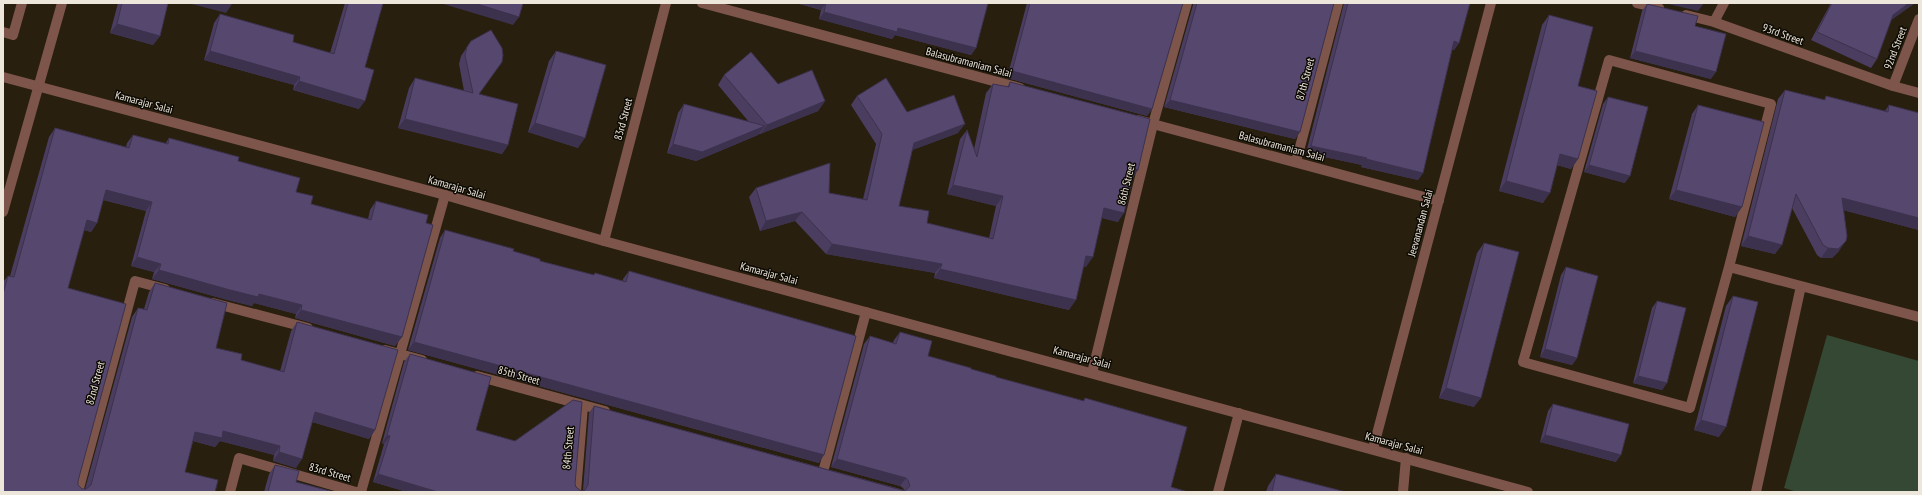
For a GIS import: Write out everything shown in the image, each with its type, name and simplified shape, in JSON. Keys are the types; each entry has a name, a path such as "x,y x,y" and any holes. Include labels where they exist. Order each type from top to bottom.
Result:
{"street":[{"path":"3,32 13,35 22,3"},
{"path":"3,212 62,3"},
{"name":"83rd Street","path":"604,241 666,3"},
{"name":"Balasubramaniam Salai","path":"702,3 1031,91"},
{"name":"86th Street","path":"1092,372 1153,124 1187,3"},
{"name":"87th Street","path":"1296,162 1338,3"},
{"name":"Jeevanandan Salai","path":"1373,449 1491,3"},
{"name":"93rd Street","path":"1637,3 1714,22 1893,86 1919,93"},
{"path":"1714,22 1724,3"},
{"name":"92nd Street","path":"1893,86 1919,19"},
{"path":"1608,60 1771,104 1729,267 1690,408 1523,362 1608,60"},
{"name":"Kamarajar Salai","path":"3,77 445,195 604,241 1092,372 1406,458 1512,490 1528,492"},
{"name":"Balasubramaniam Salai","path":"1130,118 1439,201"},
{"path":"361,492 445,195"},
{"path":"1729,267 1919,317"},
{"name":"82nd Street","path":"78,492 135,281 172,291"},
{"path":"1756,492 1800,286"},
{"path":"203,300 316,331"},
{"path":"823,472 866,312"},
{"path":"376,347 430,362"},
{"name":"85th Street","path":"468,373 613,414"},
{"name":"84th Street","path":"576,492 583,406"},
{"path":"1218,492 1240,413"},
{"name":"83rd Street","path":"230,492 239,458 356,492"},
{"path":"1403,492 1406,458"}],"green space":[{"path":"1827,335 1919,361 1919,492 1797,492 1784,488"}],"building":[{"path":"122,3 168,3 160,36 117,24"},
{"path":"348,3 383,3 365,67 374,70 365,101 299,81 300,77 210,51 220,14 294,35 293,42 334,54"},
{"path":"474,3 523,3 519,17"},
{"path":"826,3 988,3 976,48 898,28 897,32 824,12"},
{"path":"1030,3 1183,3 1152,109 1012,71"},
{"path":"1197,3 1334,3 1300,132 1170,100"},
{"path":"1348,3 1470,3 1459,43 1454,41 1423,173 1366,159 1367,158 1311,146"},
{"path":"1832,3 1909,3 1893,15 1877,59 1817,32"},
{"path":"1647,4 1698,16 1695,26 1726,34 1716,72 1635,51"},
{"path":"1549,15 1593,27 1578,86 1597,91 1578,159 1560,154 1550,193 1506,181"},
{"path":"491,30 502,48 502,62 479,94 518,104 508,145 405,119 415,78 473,93 465,55 467,47 471,41"},
{"path":"556,51 606,65 585,138 535,123"},
{"path":"751,52 778,84 812,70 825,101 767,125 724,75"},
{"path":"886,78 907,112 954,95 965,124 914,143 899,206 929,211 927,223 993,239 1003,196 953,185 967,130 977,157 993,84 1009,87 1010,82 1150,119 1138,170 1135,169 1124,213 1104,208 1093,257 1086,256 1076,300 940,269 942,264 832,244 802,212 766,221 756,188 830,163 829,193 867,200 882,134 857,96"},
{"path":"1785,90 1825,100 1826,96 1888,112 1889,105 1919,113 1919,218 1842,198 1847,236 1846,241 1838,249 1828,248 1823,245 1796,194 1782,245 1748,236"},
{"path":"1608,97 1648,107 1630,176 1589,165"},
{"path":"684,104 765,126 702,152 673,144"},
{"path":"1698,105 1764,122 1742,207 1676,190"},
{"path":"55,128 129,148 133,135 168,144 169,138 239,157 238,161 300,178 296,192 313,196 311,204 371,220 376,201 428,215 426,223 433,225 402,337 301,310 302,305 259,294 258,297 159,270 161,264 137,257 152,202 106,190 97,223 87,220 68,288 126,304 78,481 78,485 82,489 86,489 91,485 138,308 147,310 155,283 227,303 216,348 242,354 241,360 284,372 297,322 398,350 375,430 315,412 302,459 279,452 280,446 223,431 222,438 195,432 185,472 218,480 215,492 3,492 3,294 8,276 14,277"},
{"path":"445,230 514,249 513,251 540,259 540,261 594,275 595,273 626,282 629,271 856,336 824,455 414,342"},
{"path":"1484,243 1519,252 1481,398 1446,388"},
{"path":"1566,267 1598,276 1577,358 1545,349"},
{"path":"1733,296 1758,302 1726,427 1701,420"},
{"path":"1657,301 1686,308 1667,383 1638,376"},
{"path":"900,332 932,341 928,356 971,368 996,377 1084,401 1085,398 1187,427 1171,487 1188,492 438,492 378,474 390,436 387,435 410,354 491,377 476,430 515,441 573,400 582,402 575,484 581,491 585,490 588,485 594,406 905,491 910,486 906,478 837,459 870,336 896,344"},
{"path":"1553,404 1629,424 1621,455 1545,435"},
{"path":"275,465 299,471 296,482 334,492 268,492"},
{"path":"1276,474 1346,492 1272,492"}]}
